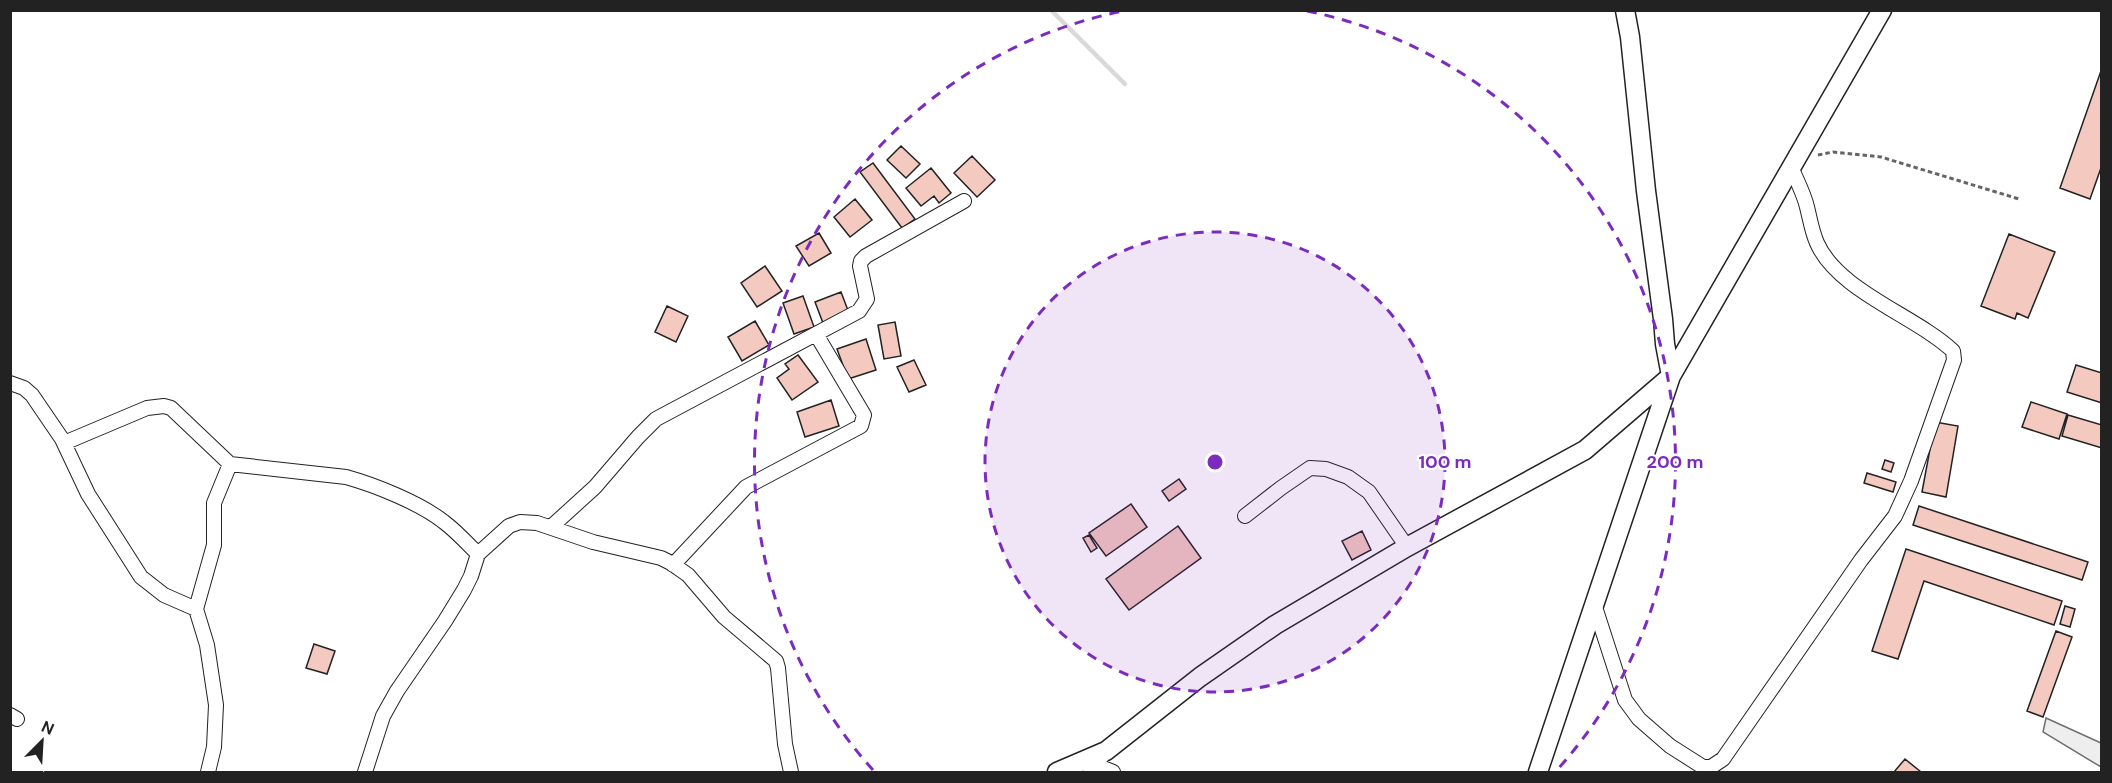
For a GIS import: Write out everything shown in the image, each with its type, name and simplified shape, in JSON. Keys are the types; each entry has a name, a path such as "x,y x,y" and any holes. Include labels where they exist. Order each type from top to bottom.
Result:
{"street":[{"path":"1625,10 1665,344 1671,376"},
{"path":"1538,772 1671,376 1882,10"},
{"path":"1594,604 1625,700 1640,719 1670,746 1703,767 1711,767 1723,759 1861,560 1890,524 1911,481 1954,360 1953,351 1935,336 1868,295 1826,257 1817,244 1795,164"},
{"path":"550,527 595,487 656,419 850,317 864,305 867,299 861,261 866,256 964,201"},
{"path":"673,565 746,487 861,426 864,416 816,334"},
{"path":"1057,772 1097,763 1200,677 1275,625 1407,547 1585,450 1671,376"},
{"path":"10,382 24,388 32,395 64,443 88,494 141,577 164,595 196,609"},
{"path":"64,443 147,408 164,406 171,408 230,464 346,477 363,482 433,513 478,554"},
{"path":"208,772 214,747 216,705 207,645 196,609 214,545 214,503 230,464"},
{"path":"1245,516 1310,468 1326,469 1348,477 1369,492 1407,547"},
{"path":"365,772 375,736 392,699 445,621 471,576 478,554 509,526 520,522 537,523 593,542 661,558 688,575 724,617 776,661 785,744 791,772"},
{"path":"1097,763 1113,772"}],"path":[{"path":"1795,164 1833,152 1881,157 2019,199"}],"shaded area":[{"path":"2046,718 2101,743 2101,767 2043,732"}],"building":[{"path":"2102,68 2102,165 2090,199 2060,188"},
{"path":"901,146 920,164 906,178 887,160"},
{"path":"972,156 995,180 977,197 954,173"},
{"path":"873,163 915,219 902,228 860,172"},
{"path":"931,168 951,193 939,203 934,196 921,206 906,188"},
{"path":"855,199 872,220 850,237 834,217"},
{"path":"819,233 831,253 809,266 796,246"},
{"path":"2009,234 2055,252 2028,318 2017,313 2015,319 1981,306"},
{"path":"765,266 782,291 757,307 741,283"},
{"path":"841,292 849,313 823,323 815,302"},
{"path":"803,296 814,327 794,334 783,303"},
{"path":"667,306 688,316 676,342 655,332"},
{"path":"755,321 769,345 742,361 728,337"},
{"path":"895,322 901,356 884,359 878,325"},
{"path":"866,339 876,370 848,379 837,349"},
{"path":"798,355 818,382 792,400 777,378 789,369 785,364"},
{"path":"914,360 926,385 909,392 897,367"},
{"path":"2076,365 2102,373 2102,403 2067,392"},
{"path":"831,400 839,426 805,437 797,412"},
{"path":"2031,402 2067,414 2059,439 2022,427"},
{"path":"2068,415 2102,425 2102,448 2062,436"},
{"path":"1935,422 1958,426 1946,497 1922,492"},
{"path":"1885,460 1894,463 1891,472 1882,469"},
{"path":"1867,473 1896,482 1893,492 1864,483"},
{"path":"1179,479 1186,489 1169,501 1162,491"},
{"path":"1131,504 1147,527 1106,556 1089,533"},
{"path":"1919,506 2088,562 2082,580 1913,525"},
{"path":"1178,526 1201,558 1129,610 1106,579"},
{"path":"1362,531 1371,550 1352,560 1342,541"},
{"path":"1089,535 1097,548 1091,552 1083,538"},
{"path":"1906,549 2062,601 2054,625 1924,581 1898,659 1872,651"},
{"path":"2065,606 2075,609 2070,627 2060,624"},
{"path":"2056,631 2072,637 2043,717 2027,711"},
{"path":"314,644 335,651 327,674 306,668"},
{"path":"1905,759 1921,772 1894,772"}],"waterway":[{"path":"1051,10 1125,84"}]}
